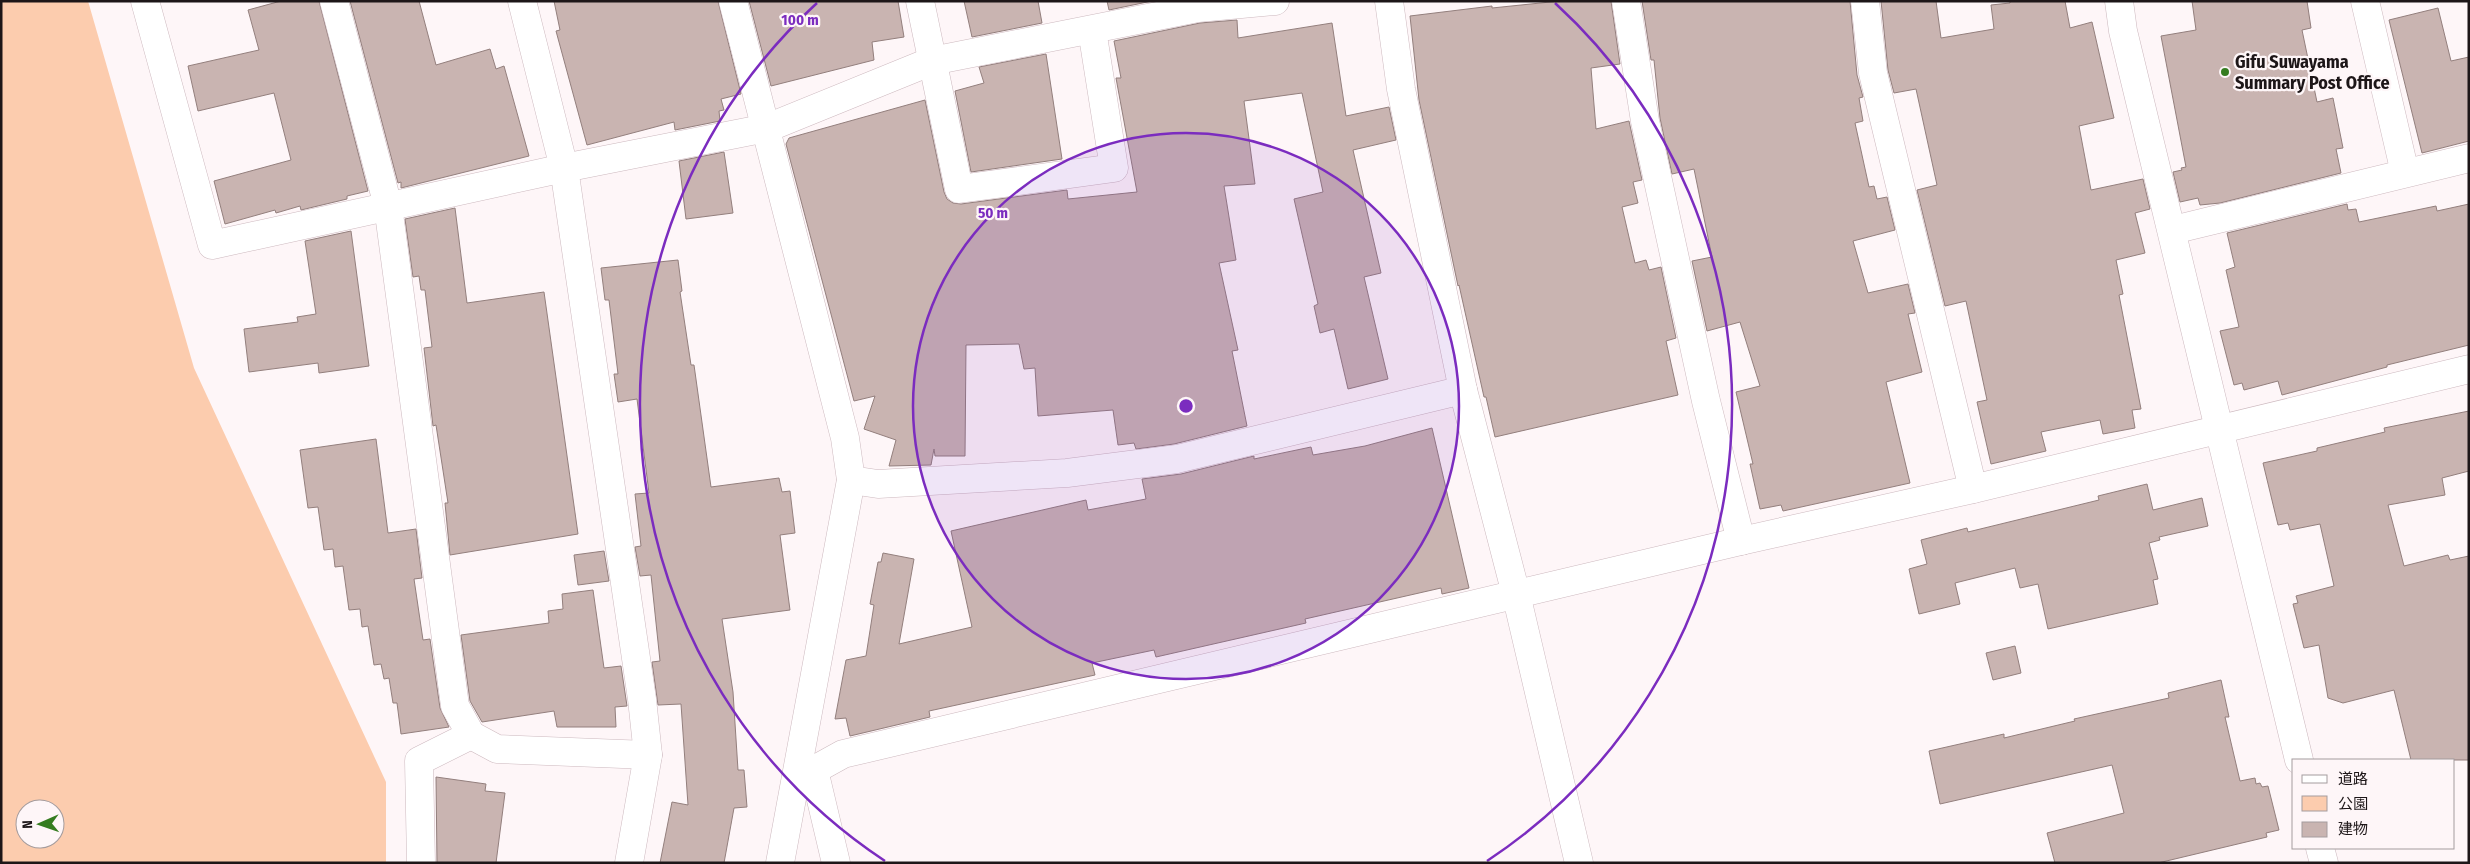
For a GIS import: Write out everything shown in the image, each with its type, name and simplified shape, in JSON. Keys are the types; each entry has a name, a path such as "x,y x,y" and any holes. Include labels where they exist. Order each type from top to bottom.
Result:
{"street":[{"path":"145,1 212,245 564,168 767,128 932,61 1092,30 1197,5 1275,1"},
{"path":"334,1 388,206 455,706 471,735 497,749 648,754"},
{"path":"522,1 564,168 642,699 648,754 629,863"},
{"path":"733,1 845,438 851,480 807,766 780,863"},
{"path":"920,1 959,189 1114,168 1092,30"},
{"path":"1389,1 1401,89 1463,390 1516,594 1579,863"},
{"path":"1626,1 1645,121 1706,401 1741,541"},
{"path":"1865,1 1873,73 1973,489"},
{"path":"2120,1 2123,31 2173,230 2299,759"},
{"path":"2365,1 2405,173"},
{"path":"2173,230 2469,158"},
{"path":"807,766 843,754 1741,541 1973,489 2469,369"},
{"path":"851,480 878,484 1067,474 1177,459 1463,390"},
{"path":"421,863 420,761 471,735"},
{"path":"807,766 836,863"},
{"path":"2320,849 2324,863"}],"green space":[{"path":"1,1 88,1 194,368 386,782 386,863 1,863"}],"building":[{"path":"281,1 319,1 368,191 347,196 347,199 301,210 300,206 276,213 275,210 225,224 214,181 291,160 274,93 198,111 188,66 259,50 248,10"},
{"path":"350,1 419,1 436,65 490,49 496,69 504,66 529,156 401,188 401,182 398,183"},
{"path":"554,1 718,1 741,94 721,99 724,110 719,111 720,121 675,130 674,122 587,145 556,31 560,30"},
{"path":"749,1 898,1 904,37 872,42 874,60 771,86"},
{"path":"964,1 1038,1 1042,23 972,37"},
{"path":"1107,1 1152,1 1109,10"},
{"path":"1560,1 1611,1 1620,64 1591,68 1596,129 1629,121 1642,180 1633,182 1638,203 1622,207 1635,263 1646,260 1649,270 1661,267 1676,338 1666,341 1678,395 1495,437 1458,286 1419,100 1410,16 1492,6 1492,8"},
{"path":"1642,1 1850,1 1857,75 1863,97 1859,98 1863,121 1855,123 1869,187 1874,186 1877,199 1887,197 1895,230 1853,241 1868,293 1908,284 1915,313 1908,314 1922,372 1886,382 1910,483 1783,511 1781,505 1760,509 1750,464 1753,464 1736,392 1760,386 1740,322 1707,331 1692,261 1712,257 1694,169 1672,174 1660,118 1654,60 1651,60"},
{"path":"1881,1 1936,1 1941,38 1994,29 1991,5 2010,3 2010,1 2065,1 2070,28 2092,22 2114,118 2079,126 2091,190 2143,179 2150,209 2135,213 2145,253 2116,260 2123,294 2119,295 2141,409 2132,410 2135,428 2103,434 2100,420 2041,432 2046,451 1991,464 1977,402 1987,400 1966,301 1945,306 1917,190 1937,185 1916,89 1894,93 1888,70"},
{"path":"2192,1 2307,1 2311,28 2302,30 2317,102 2333,98 2343,148 2336,149 2341,173 2220,203 2200,205 2198,198 2180,202 2173,172 2186,167 2161,36 2196,30"},
{"path":"2438,8 2451,61 2469,57 2469,141 2422,153 2389,20"},
{"path":"1237,20 1238,38 1332,23 1346,116 1389,107 1396,140 1353,150 1381,273 1364,277 1388,379 1348,389 1334,329 1320,333 1314,306 1318,304 1294,199 1323,192 1302,93 1244,101 1255,184 1224,186 1236,260 1219,263 1238,350 1232,351 1247,426 1174,444 1136,449 1134,443 1118,445 1113,410 1038,416 1035,368 1024,369 1019,344 966,345 965,456 935,456 934,449 931,465 889,466 896,440 864,429 875,396 854,401 786,144 789,138 925,100 944,192 947,199 953,203 961,204 1067,190 1068,199 1137,192 1116,78 1121,78 1114,41 1200,23"},
{"path":"1046,54 1062,159 971,172 955,91 984,83 979,67"},
{"path":"724,152 733,213 686,219 679,161"},
{"path":"2347,204 2348,210 2356,209 2359,222 2436,206 2437,211 2469,204 2469,345 2387,365 2387,367 2282,395 2278,381 2244,390 2242,383 2234,385 2220,331 2239,327 2226,270 2235,267 2227,233"},
{"path":"455,208 467,303 544,292 578,534 450,555 445,503 448,503 436,425 433,426 424,348 432,347 425,290 421,290 419,276 413,277 405,219"},
{"path":"351,231 369,366 319,373 318,363 249,372 244,329 298,322 297,317 316,314 305,241"},
{"path":"678,260 682,291 680,292 691,365 694,365 711,487 779,478 782,492 790,491 795,533 780,535 790,610 722,619 733,692 738,770 744,770 747,807 734,808 724,863 660,863 672,802 688,805 681,704 658,705 652,662 660,661 651,575 640,576 635,547 641,546 635,494 649,493 637,399 618,402 614,374 618,374 609,300 605,300 601,268"},
{"path":"2469,411 2469,471 2442,478 2445,495 2388,505 2404,566 2448,555 2450,560 2469,556 2469,760 2411,759 2394,690 2343,703 2328,698 2319,645 2304,648 2293,604 2298,603 2296,596 2334,586 2320,524 2290,530 2288,523 2278,525 2263,463 2317,451 2317,448 2385,432 2384,428"},
{"path":"1432,428 1469,588 1442,594 1441,588 1305,619 1306,623 1156,657 1154,650 1092,663 1095,675 929,711 930,717 850,736 846,718 835,719 846,660 866,656 874,605 870,604 878,562 881,562 883,553 914,559 899,644 972,627 951,531 1086,500 1088,510 1146,499 1142,479 1181,474 1254,456 1254,459 1311,447 1313,455 1365,446"},
{"path":"376,439 388,533 416,529 422,578 414,579 423,640 430,639 440,708 449,727 401,734 397,703 393,703 389,678 384,679 381,664 374,665 368,626 362,627 360,609 349,610 343,566 335,567 333,549 324,550 318,507 308,508 300,450"},
{"path":"2147,484 2153,510 2202,498 2208,526 2159,537 2160,540 2149,543 2158,579 2153,580 2158,604 2048,629 2038,584 2020,588 2015,568 1955,583 1960,604 1919,614 1909,569 1927,564 1921,540 1967,528 1968,532 2099,500 2098,496"},
{"path":"604,551 609,581 578,585 574,555"},
{"path":"593,590 604,668 621,666 627,706 615,707 616,727 557,727 554,711 482,722 470,701 461,635 549,623 548,611 563,609 562,594"},
{"path":"2015,646 2021,673 1993,680 1986,653"},
{"path":"2221,680 2229,717 2225,717 2240,781 2255,778 2256,784 2260,783 2262,787 2268,786 2279,830 2266,833 2267,837 2158,863 2055,863 2047,833 2124,813 2112,765 1940,804 1929,751 2004,734 2004,738 2075,721 2074,719 2169,698 2168,693"},
{"path":"436,777 486,784 485,791 505,793 496,863 437,863"}],"place":[{"name":"Gifu Suwayama Summary Post Office","path":"2225,72"}]}
